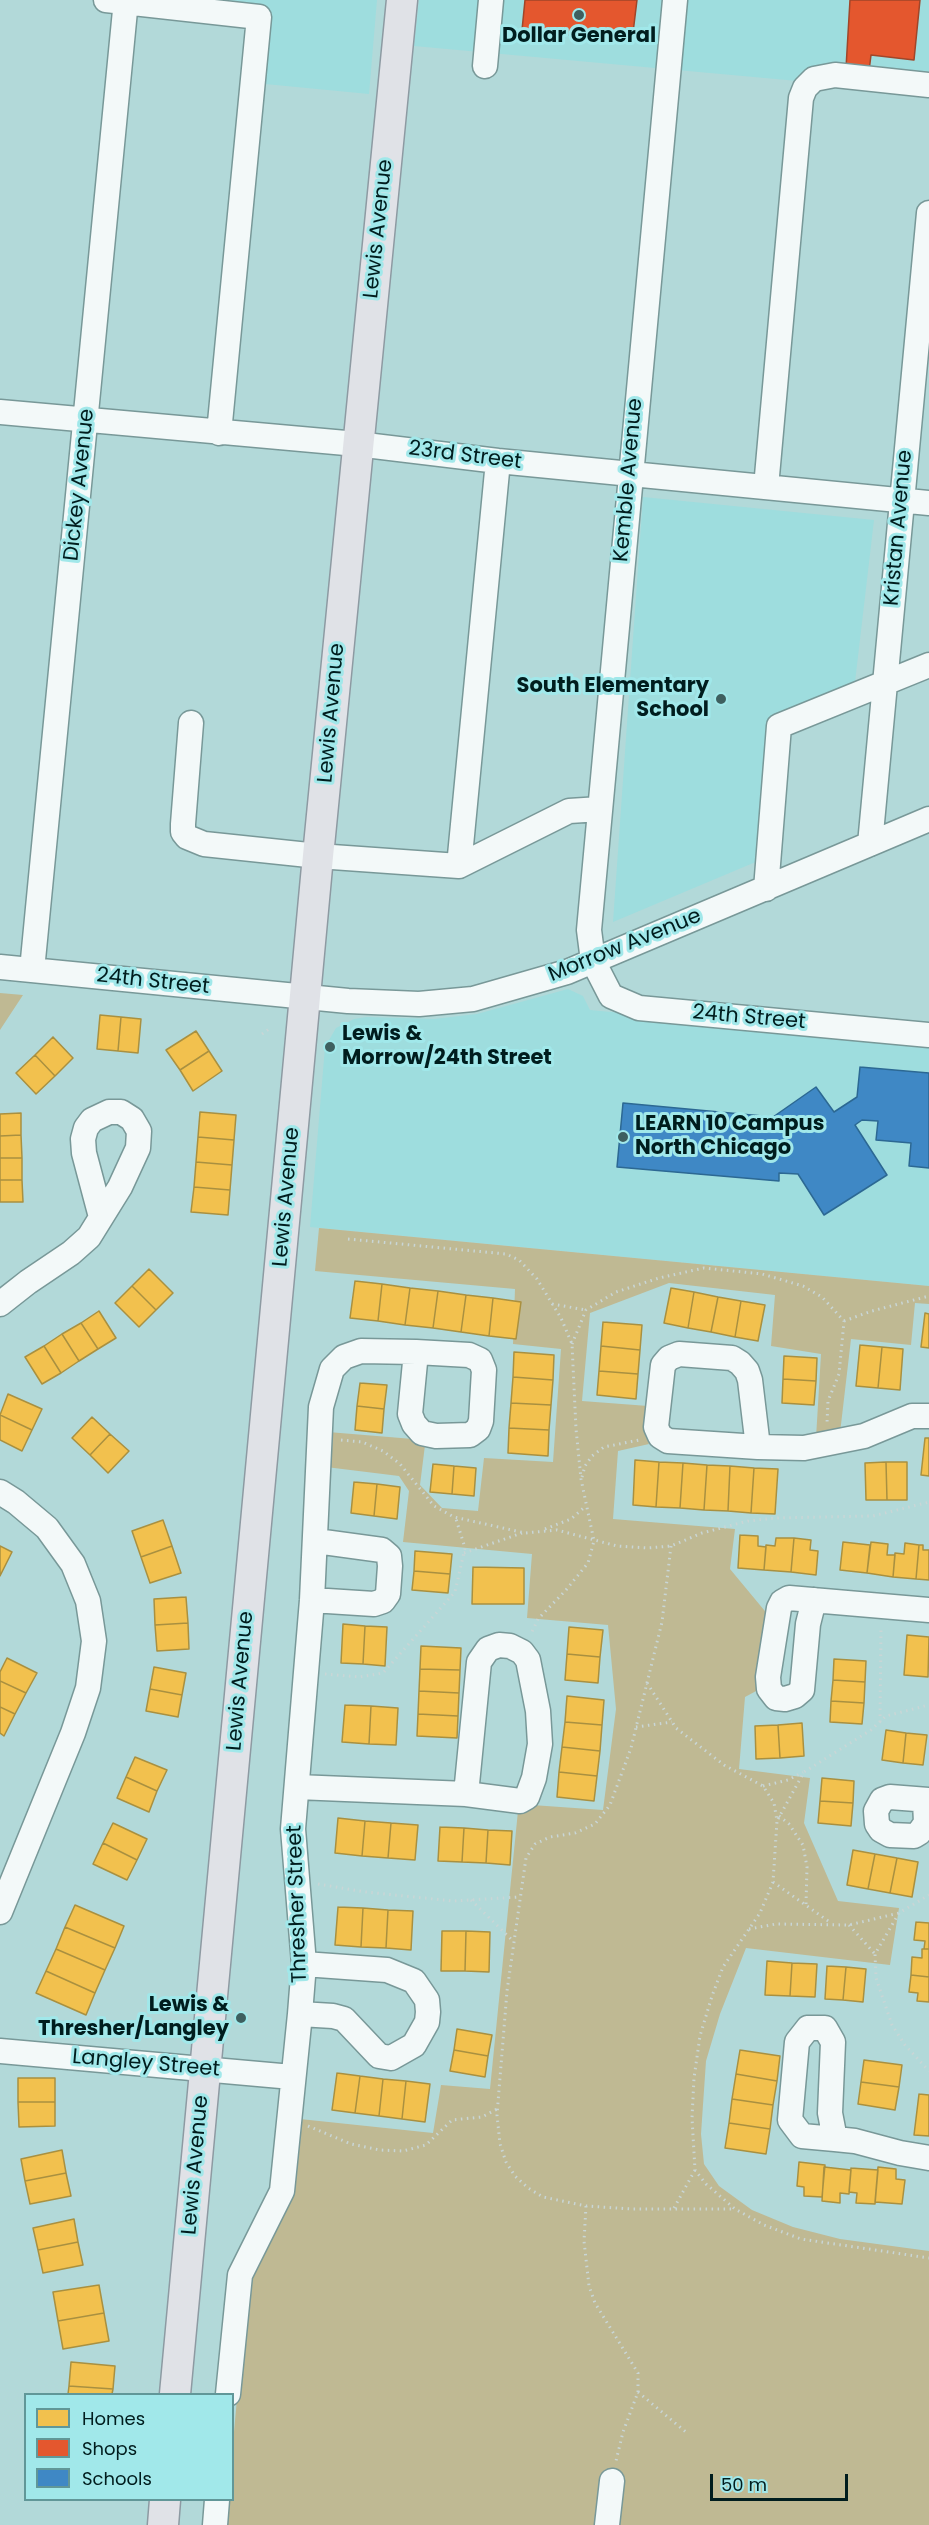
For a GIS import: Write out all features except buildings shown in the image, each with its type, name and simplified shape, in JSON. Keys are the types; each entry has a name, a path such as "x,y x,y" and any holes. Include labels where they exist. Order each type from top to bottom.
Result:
{"main road":[{"name":"Lewis Avenue","path":"175,2393 357,444 402,0"},
{"path":"163,2525 165,2501"}],"street":[{"path":"485,66 491,0"},
{"name":"Kemble Avenue","path":"593,961 589,930 629,474 675,0"},
{"path":"119,1 259,17 219,433"},
{"name":"Dickey Avenue","path":"32,970 86,420 119,1"},
{"path":"766,487 801,98 805,88 814,79 835,75 929,85"},
{"name":"Kristan Avenue","path":"870,844 929,213"},
{"name":"23rd Street","path":"0,412 357,444 498,461 929,503"},
{"path":"459,866 498,461"},
{"path":"766,889 779,726 885,685 929,665"},
{"path":"191,723 183,824 187,837 204,844 318,856 459,866 570,811 600,809"},
{"name":"Morrow Avenue","path":"306,997 408,1004 456,1001 503,992 567,972 929,819"},
{"name":"24th Street","path":"593,961 611,996 639,1008 929,1035"},
{"name":"24th Street","path":"0,967 306,997"},
{"path":"0,1304 71,1253 89,1237 101,1217"},
{"name":"Thresher Street","path":"228,2393 240,2275 282,2191 300,2014 304,1964 293,1829 316,1542 321,1407 332,1369 344,1357 361,1351 416,1352"},
{"path":"758,1447 747,1371 732,1358 679,1354 669,1358 663,1365 656,1427 660,1436 668,1441 758,1447 804,1448 864,1436 928,1410"},
{"path":"0,1492 47,1528 73,1564 88,1600 94,1641 88,1688 73,1733 0,1912"},
{"path":"312,1600 374,1604 383,1601 388,1594 390,1566 389,1556 382,1550 316,1542"},
{"path":"814,1600 929,1610"},
{"path":"297,1786 466,1794 520,1801 527,1797 534,1778 540,1744 538,1711 528,1660 522,1652 510,1646 499,1645 488,1649 479,1662 466,1794"},
{"path":"300,2014 344,2019 379,2056 391,2058 414,2045 427,2022 428,2012 427,2000 414,1982 387,1970 304,1964"},
{"name":"Langley Street","path":"0,2051 292,2077"},
{"path":"835,2139 855,2141 929,2158"},
{"path":"608,2525 612,2481"},
{"path":"215,2525 217,2501"}],"path":[{"path":"262,1034 269,1029"},
{"path":"348,1239 506,1254 519,1260 537,1279 572,1344 581,1479 594,1541 588,1563 566,1590 538,1618 522,1652"},
{"path":"572,1344 586,1310 616,1292 659,1278 704,1268 762,1274 803,1286 822,1297 844,1322 839,1374 828,1401 826,1417 830,1443"},
{"path":"844,1322 872,1311 929,1296"},
{"path":"552,1304 586,1310"},
{"path":"320,1436 362,1442 383,1451 400,1464 434,1506 456,1518 525,1533"},
{"path":"581,1479 585,1466 592,1456 604,1447 660,1436"},
{"path":"541,1530 557,1530 594,1541 638,1548 672,1546 702,1533 748,1521 775,1518 873,1516 929,1502"},
{"path":"464,1553 571,1519 586,1506"},
{"path":"306,1673 360,1677 383,1673 455,1592 465,1548 456,1518"},
{"path":"672,1546 662,1622 631,1748 610,1805 595,1824 575,1833 550,1837 535,1845 526,1858 512,1940 498,2109 500,2144 506,2162 515,2176 528,2188 543,2197 586,2205 632,2209 735,2210"},
{"path":"880,1722 881,1624 884,1606"},
{"path":"647,1682 672,1722 706,1753 763,1786 774,1803 777,1821 773,1882 760,1913 723,1967 700,2036 693,2078 692,2118 695,2170 674,2209"},
{"path":"763,1786 788,1780 804,1772 854,1742 886,1716 929,1705"},
{"path":"636,1727 672,1722"},
{"path":"777,1821 804,1772"},
{"path":"779,1816 789,1824 803,1845 807,1867 806,1904"},
{"path":"298,1881 366,1892 453,1901 519,1897"},
{"path":"773,1882 832,1923"},
{"path":"748,1930 776,1924 849,1924 899,1913 929,1895"},
{"path":"471,1900 512,1940"},
{"path":"899,1913 875,1954 876,1978 892,2025 905,2045 929,2071"},
{"path":"849,1924 875,1954"},
{"path":"288,2123 313,2127 351,2144 380,2150 403,2151 426,2145 452,2120 482,2117 498,2109"},
{"path":"695,2170 706,2184 735,2210 764,2225 801,2239 929,2258"},
{"path":"586,2205 584,2241 589,2286 595,2303 638,2373 638,2392 623,2432 612,2481"},
{"path":"638,2392 687,2433"}],"shaded area":[{"path":"112,0 377,0 369,94 265,84 270,15"},
{"path":"419,0 929,0 929,93 414,46"},
{"name":"South Elementary School","path":"643,497 874,520 855,682 772,716 758,861 613,922"},
{"name":"LEARN 10 Campus North Chicago","path":"568,989 583,996 590,1010 929,1042 929,1286 310,1227 325,1047 336,1028 354,1019 366,1017 434,1019 477,1014"},
{"path":"0,993 23,995 0,1030"},
{"path":"319,1228 929,1286 929,1304 915,1303 911,1345 851,1339 840,1433 816,1438 821,1354 771,1346 775,1295 669,1283 590,1313 582,1401 648,1406 645,1434 649,1444 618,1451 613,1519 735,1529 730,1569 769,1616 758,1690 745,1697 739,1769 810,1778 804,1823 838,1901 899,1908 890,1965 746,1948 720,2014 706,2061 701,2134 704,2164 719,2186 752,2210 793,2227 840,2239 929,2251 929,2525 225,2525 227,2501 234,2501 234,2432 247,2288 300,2119 433,2133 441,2085 490,2089 518,1811 532,1805 603,1810 616,1709 608,1625 527,1618 532,1554 403,1542 409,1491 399,1476 326,1467 328,1432 413,1439 425,1445 420,1485 442,1508 478,1511 484,1458 553,1462 561,1349 513,1344 515,1289 315,1271"}],"place":[{"name":"Dollar General","path":"579,15"},
{"name":"South Elementary School","path":"721,699"},
{"name":"Lewis & Morrow/24th Street","path":"330,1047"},
{"name":"LEARN 10 Campus North Chicago","path":"623,1137"},
{"name":"Lewis & Thresher/Langley","path":"241,2018"}]}
